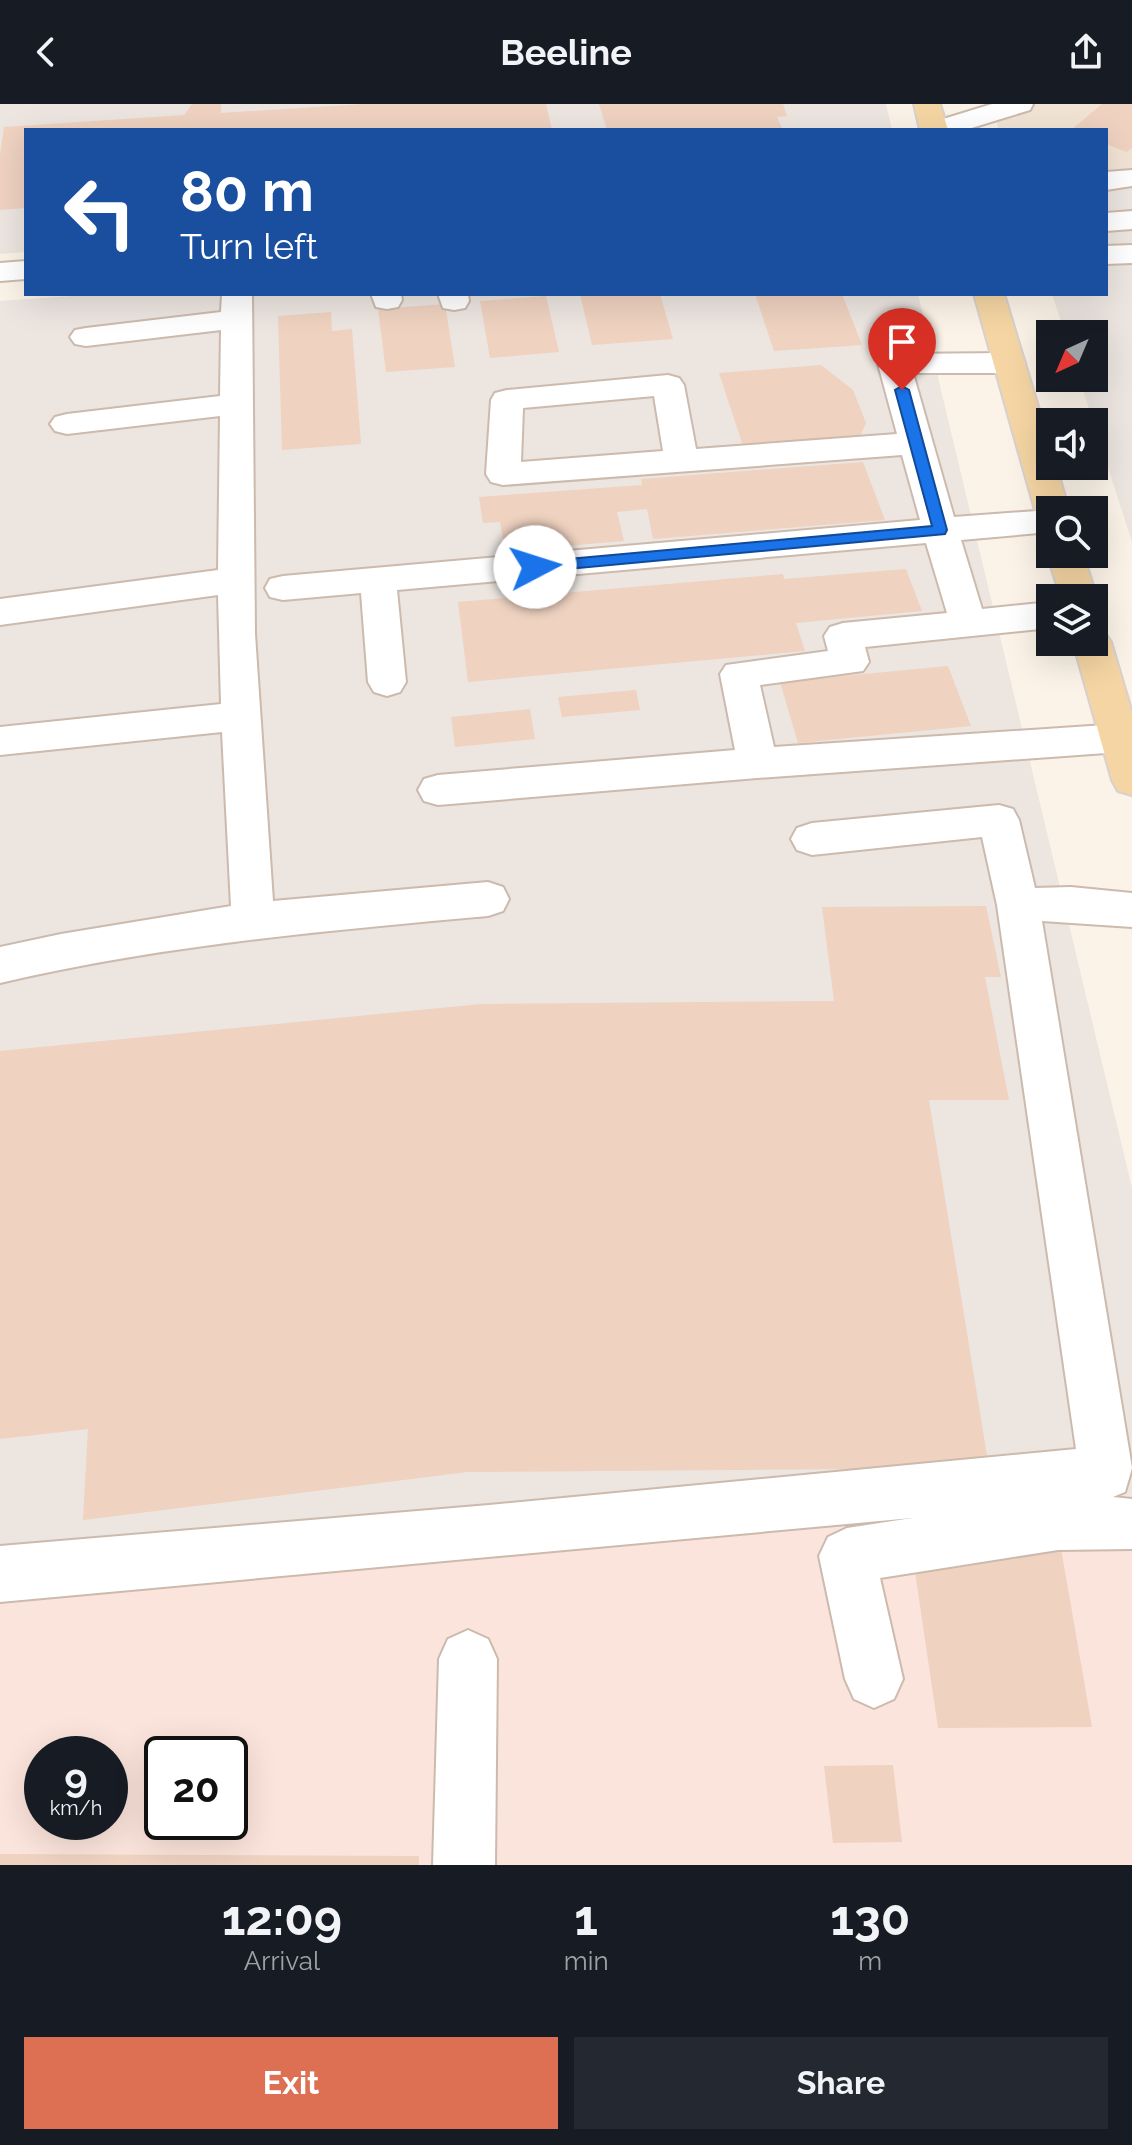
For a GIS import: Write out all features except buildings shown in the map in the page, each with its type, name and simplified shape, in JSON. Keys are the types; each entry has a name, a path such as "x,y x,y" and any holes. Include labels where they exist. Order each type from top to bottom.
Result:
{"main road":[{"path":"927,104 934,128"},
{"path":"990,296 1048,496"},
{"path":"1097,656 1121,716 1132,780"}],"street":[{"path":"942,128 1020,104"},
{"path":"1108,181 1132,178"},
{"path":"0,272 24,270"},
{"path":"86,337 237,307 236,580 253,920"},
{"path":"968,623 894,364 1009,363"},
{"path":"682,462 668,385 507,400 503,474 682,462 917,443"},
{"path":"67,424 238,404"},
{"path":"283,588 1036,522"},
{"path":"0,612 236,580"},
{"path":"378,580 387,682"},
{"path":"757,763 739,674 850,662 843,636 1036,616"},
{"path":"0,741 241,716"},
{"path":"438,790 757,763 1121,716"},
{"path":"0,1574 505,1531 1119,1472 1018,905 999,820 812,839"},
{"path":"0,965 61,951 253,920 488,899"},
{"path":"1018,905 1071,904 1132,910"},
{"path":"874,1679 847,1556 1058,1523 1130,1532"},
{"path":"464,1865 468,1659"}],"shaded area":[{"path":"0,104 886,104 892,128 24,128 24,252 0,254"},
{"path":"991,104 1132,104 1132,172 1108,174 1108,128 998,128"},
{"path":"1132,172 1132,542 1108,468 1108,408 1089,408 1084,392 1108,392 1108,320 1060,320 1053,296 1108,296 1108,174"},
{"path":"72,296 918,296 1132,1188 1132,1495 0,1594 0,301"},
{"path":"1132,1495 1132,1865 0,1865 0,1594"}],"route":[{"path":"535,567 940,530 902,390"}]}
